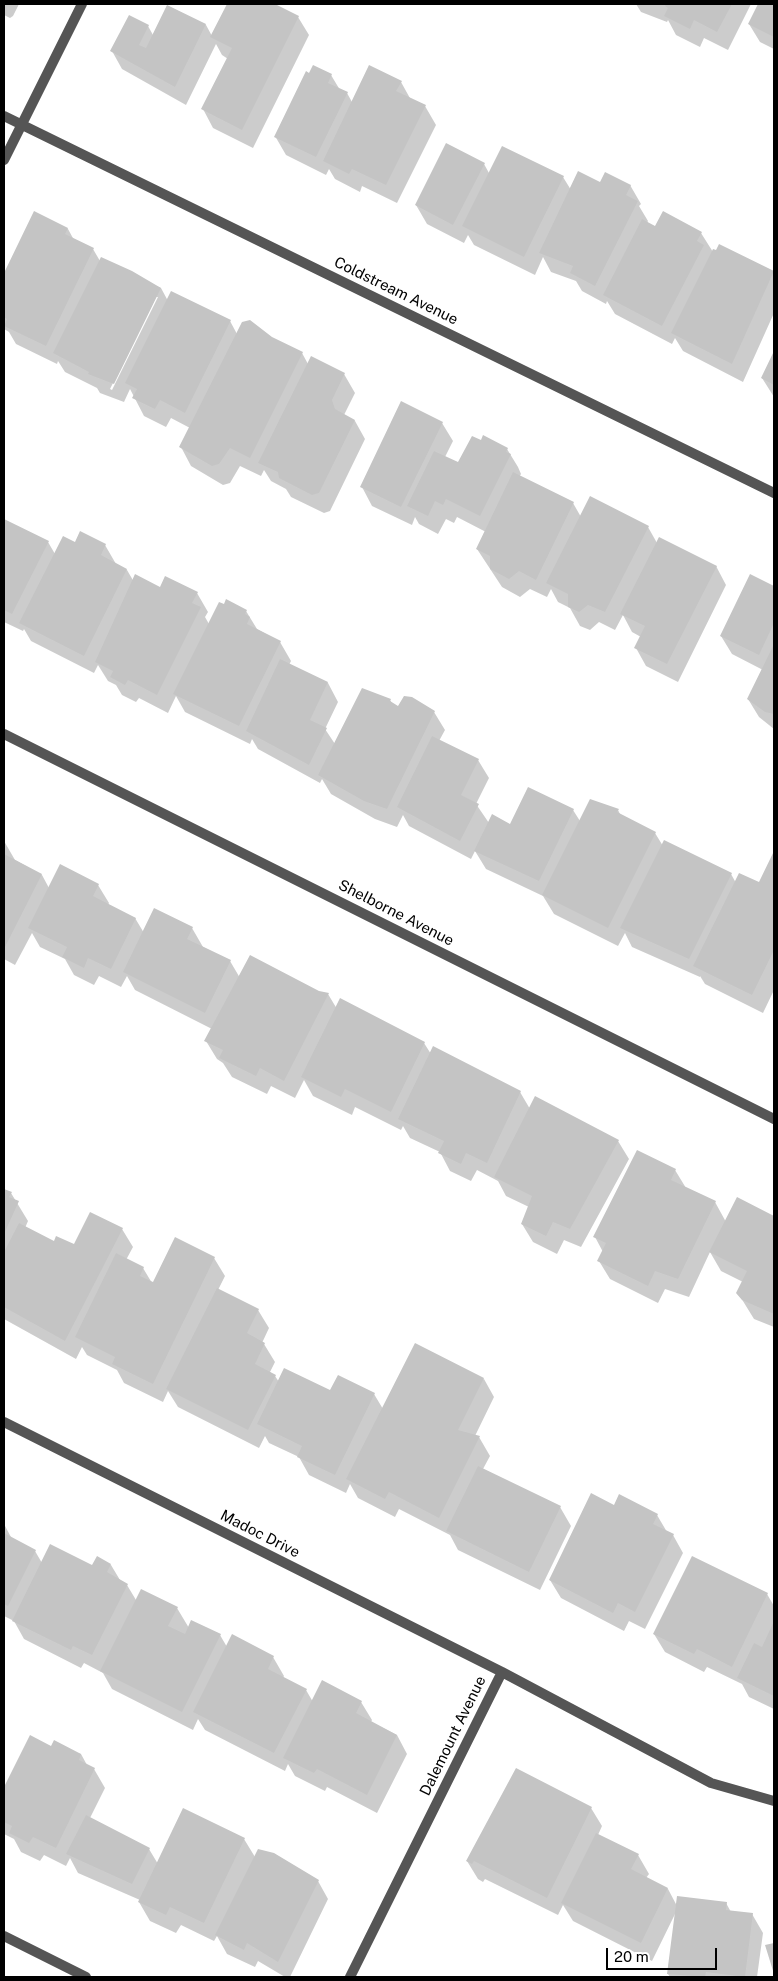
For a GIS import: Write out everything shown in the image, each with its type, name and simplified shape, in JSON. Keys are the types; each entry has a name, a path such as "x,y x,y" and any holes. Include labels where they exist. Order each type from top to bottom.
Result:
{"street":[{"path":"4,160 82,4"},
{"name":"Coldstream Avenue","path":"4,116 774,493"},
{"name":"Shelborne Avenue","path":"4,734 774,1119"},
{"name":"Madoc Drive","path":"4,1422 502,1672"},
{"name":"Dalemount Avenue","path":"350,1977 502,1672 711,1782 774,1801"},
{"path":"4,1936 86,1977"}],"building":[{"path":"227,4 275,4 299,16 242,130 201,109 232,48 210,37"},
{"path":"666,4 732,4 717,32 694,20 690,29 664,16 668,8 665,6"},
{"path":"758,4 774,4 774,37 748,24"},
{"path":"167,5 206,24 175,87 110,51 129,15 149,25 139,45 146,48"},
{"path":"313,65 332,74 328,83 348,92 316,157 274,137 306,71 309,73"},
{"path":"369,65 402,81 396,91 426,105 386,185 352,169 349,174 323,161"},
{"path":"446,143 485,163 453,225 415,205"},
{"path":"502,146 564,176 524,257 462,226"},
{"path":"578,171 600,182 605,172 631,185 626,195 638,201 595,286 570,273 573,266 539,253"},
{"path":"34,211 68,228 65,234 94,248 46,346 4,326 7,319 4,317 4,273"},
{"path":"663,211 702,232 697,241 704,245 662,326 603,295 642,219 655,226"},
{"path":"719,244 774,271 732,364 671,333 713,249 716,250"},
{"path":"101,257 132,271 161,288 114,384 88,374 89,372 53,353"},
{"path":"171,291 231,320 185,413 160,400 155,409 132,398 137,389 125,383"},
{"path":"250,320 272,337 303,352 250,458 230,448 219,464 212,466 179,447 242,322"},
{"path":"774,351 774,385 761,378"},
{"path":"311,356 345,373 332,400 335,409 355,420 319,493 312,495 279,478 278,472 258,463"},
{"path":"401,401 443,422 401,507 360,487"},
{"path":"483,435 508,448 506,452 511,454 480,516 446,499 443,505 435,501 428,516 407,506 434,451 458,462 472,436 481,440"},
{"path":"513,472 574,502 536,580 519,571 509,579 490,569 490,556 476,549"},
{"path":"590,496 649,526 605,612 588,605 579,612 568,607 568,594 546,583"},
{"path":"4,519 49,541 12,614 4,610"},
{"path":"80,531 106,544 101,555 127,569 84,656 19,623 63,536 75,542"},
{"path":"659,537 717,566 667,664 634,648 645,626 620,614"},
{"path":"135,574 160,587 165,576 198,592 192,603 201,607 157,695 128,680 125,685 110,677 113,671 95,662"},
{"path":"750,574 774,586 774,623 759,655 720,636"},
{"path":"226,599 247,610 245,614 250,617 247,624 281,641 239,726 173,694 219,602 224,604"},
{"path":"774,644 774,714 765,712 747,699"},
{"path":"280,659 328,682 310,720 327,728 309,765 246,731"},
{"path":"362,688 391,699 390,701 398,706 404,696 412,697 435,711 387,809 364,801 318,775"},
{"path":"432,736 479,759 461,795 479,804 460,841 397,807"},
{"path":"528,787 574,809 539,881 474,851 492,814 510,824"},
{"path":"590,799 619,809 617,812 656,832 608,928 542,895"},
{"path":"664,840 732,873 689,959 620,928"},
{"path":"774,851 774,950 752,995 693,966 739,873 759,882"},
{"path":"4,854 42,874 4,949"},
{"path":"60,864 99,884 93,896 136,918 111,969 88,958 84,968 62,957 67,947 28,928"},
{"path":"154,908 193,927 187,939 231,960 205,1013 123,972"},
{"path":"250,955 319,991 329,993 284,1081 260,1068 256,1076 219,1058 223,1050 204,1041"},
{"path":"340,998 425,1042 391,1112 345,1089 341,1097 301,1077"},
{"path":"433,1046 521,1091 487,1163 466,1153 461,1164 438,1153 444,1141 398,1119"},
{"path":"535,1096 619,1140 570,1229 553,1222 546,1236 521,1224 532,1196 494,1177"},
{"path":"637,1150 676,1169 671,1180 716,1201 678,1279 655,1271 648,1286 597,1261 606,1243 593,1237"},
{"path":"4,1189 12,1192 9,1197 19,1201 4,1234"},
{"path":"737,1197 774,1216 774,1314 742,1300 736,1293 747,1271 709,1252"},
{"path":"90,1212 123,1228 65,1341 4,1307 4,1252 19,1223 54,1241 56,1236 74,1244"},
{"path":"175,1237 215,1257 153,1384 112,1364 115,1357 75,1337 116,1253 144,1267 140,1276 153,1282"},
{"path":"217,1288 259,1309 247,1333 265,1343 255,1364 276,1375 248,1430 166,1389"},
{"path":"415,1343 484,1378 458,1430 480,1436 439,1518 389,1492 385,1499 346,1479"},
{"path":"284,1368 330,1390 338,1375 375,1393 335,1475 297,1457 302,1446 257,1424"},
{"path":"478,1466 561,1506 529,1572 446,1531"},
{"path":"591,1493 614,1505 619,1494 658,1514 653,1524 674,1534 635,1612 618,1603 613,1613 549,1580"},
{"path":"4,1533 36,1550 8,1606 4,1604"},
{"path":"50,1544 92,1565 97,1556 111,1564 107,1572 128,1584 92,1655 73,1646 71,1650 12,1621"},
{"path":"692,1556 768,1593 732,1667 697,1649 694,1654 653,1634"},
{"path":"141,1589 178,1607 168,1626 185,1634 191,1620 221,1634 182,1712 100,1671"},
{"path":"774,1621 774,1696 737,1678 754,1643 762,1647"},
{"path":"232,1634 274,1656 268,1669 307,1689 274,1753 193,1712"},
{"path":"322,1680 362,1701 356,1713 397,1735 367,1795 317,1769 314,1773 283,1758"},
{"path":"30,1735 51,1746 54,1740 81,1754 79,1760 95,1768 56,1848 33,1837 29,1843 9,1833 12,1826 4,1822 4,1787"},
{"path":"516,1768 592,1807 547,1898 474,1861 472,1864 466,1861"},
{"path":"183,1808 245,1838 204,1923 170,1907 166,1915 138,1902"},
{"path":"86,1815 150,1848 132,1884 66,1854"},
{"path":"596,1833 639,1854 631,1869 668,1888 641,1943 561,1903"},
{"path":"258,1849 274,1853 319,1880 278,1962 247,1943 244,1950 215,1935"},
{"path":"677,1896 727,1902 726,1910 753,1913 745,1977 706,1972 705,1977 667,1974"},
{"path":"774,1943 774,1974 765,1945"}]}
